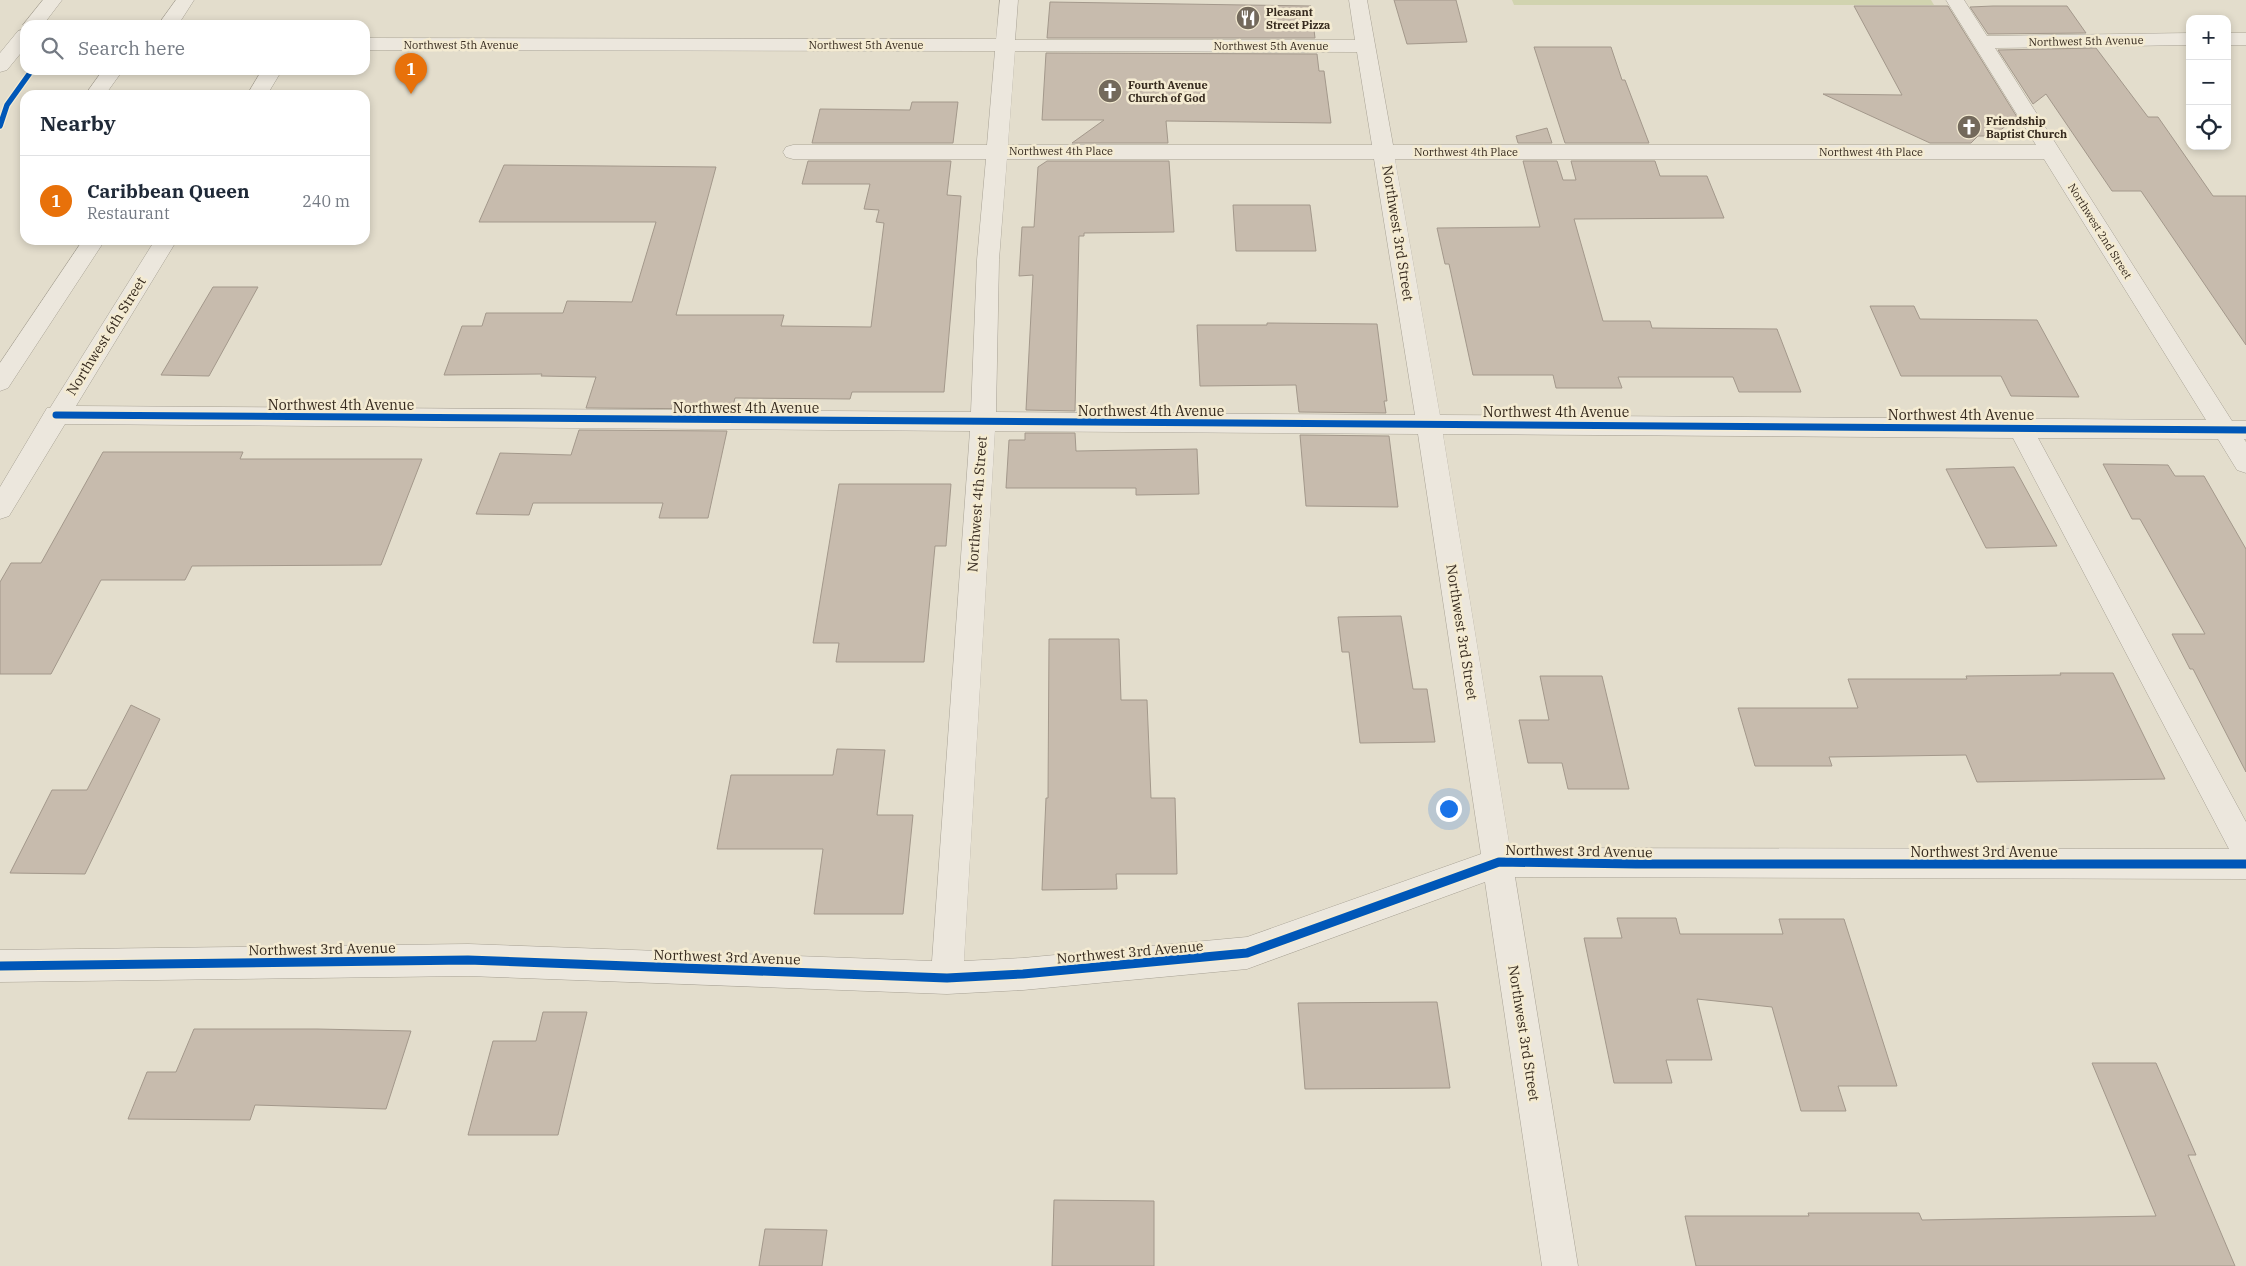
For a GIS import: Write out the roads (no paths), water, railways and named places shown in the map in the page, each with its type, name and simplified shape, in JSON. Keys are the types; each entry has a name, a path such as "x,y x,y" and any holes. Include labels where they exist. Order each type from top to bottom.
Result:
{"street":[{"path":"37,20 53,0"},
{"path":"171,20 185,0"},
{"name":"Northwest 4th Street","path":"947,978 983,423 988,260 1009,0"},
{"name":"Northwest 3rd Street","path":"1358,0 1385,152 1429,424 1560,1266"},
{"name":"Northwest 2nd Street","path":"1955,0 2050,152 2235,430 2246,463"},
{"path":"2231,39 2246,38"},
{"path":"0,41 20,39"},
{"name":"Northwest 5th Avenue","path":"1981,42 2186,39"},
{"path":"0,66 20,43"},
{"name":"Northwest 5th Avenue","path":"370,44 1367,46"},
{"path":"99,90 109,75"},
{"path":"260,90 269,75"},
{"name":"Northwest 4th Place","path":"792,152 2050,152"},
{"path":"0,382 91,245"},
{"name":"Northwest 6th Street","path":"0,508 163,245"},
{"name":"Northwest 4th Avenue","path":"56,416 2235,430"},
{"path":"2020,428 2098,571 2246,852"},
{"name":"Northwest 3rd Avenue","path":"0,966 468,960 947,978 1023,974 1247,953 1498,862 1636,864 2246,864"}],"place":[{"name":"Pleasant Street Pizza","path":"1248,18"},
{"name":"Fourth Avenue Church of God","path":"1110,91"},
{"name":"Caribbean Queen","path":"411,94"},
{"name":"Friendship Baptist Church","path":"1969,127"}]}
